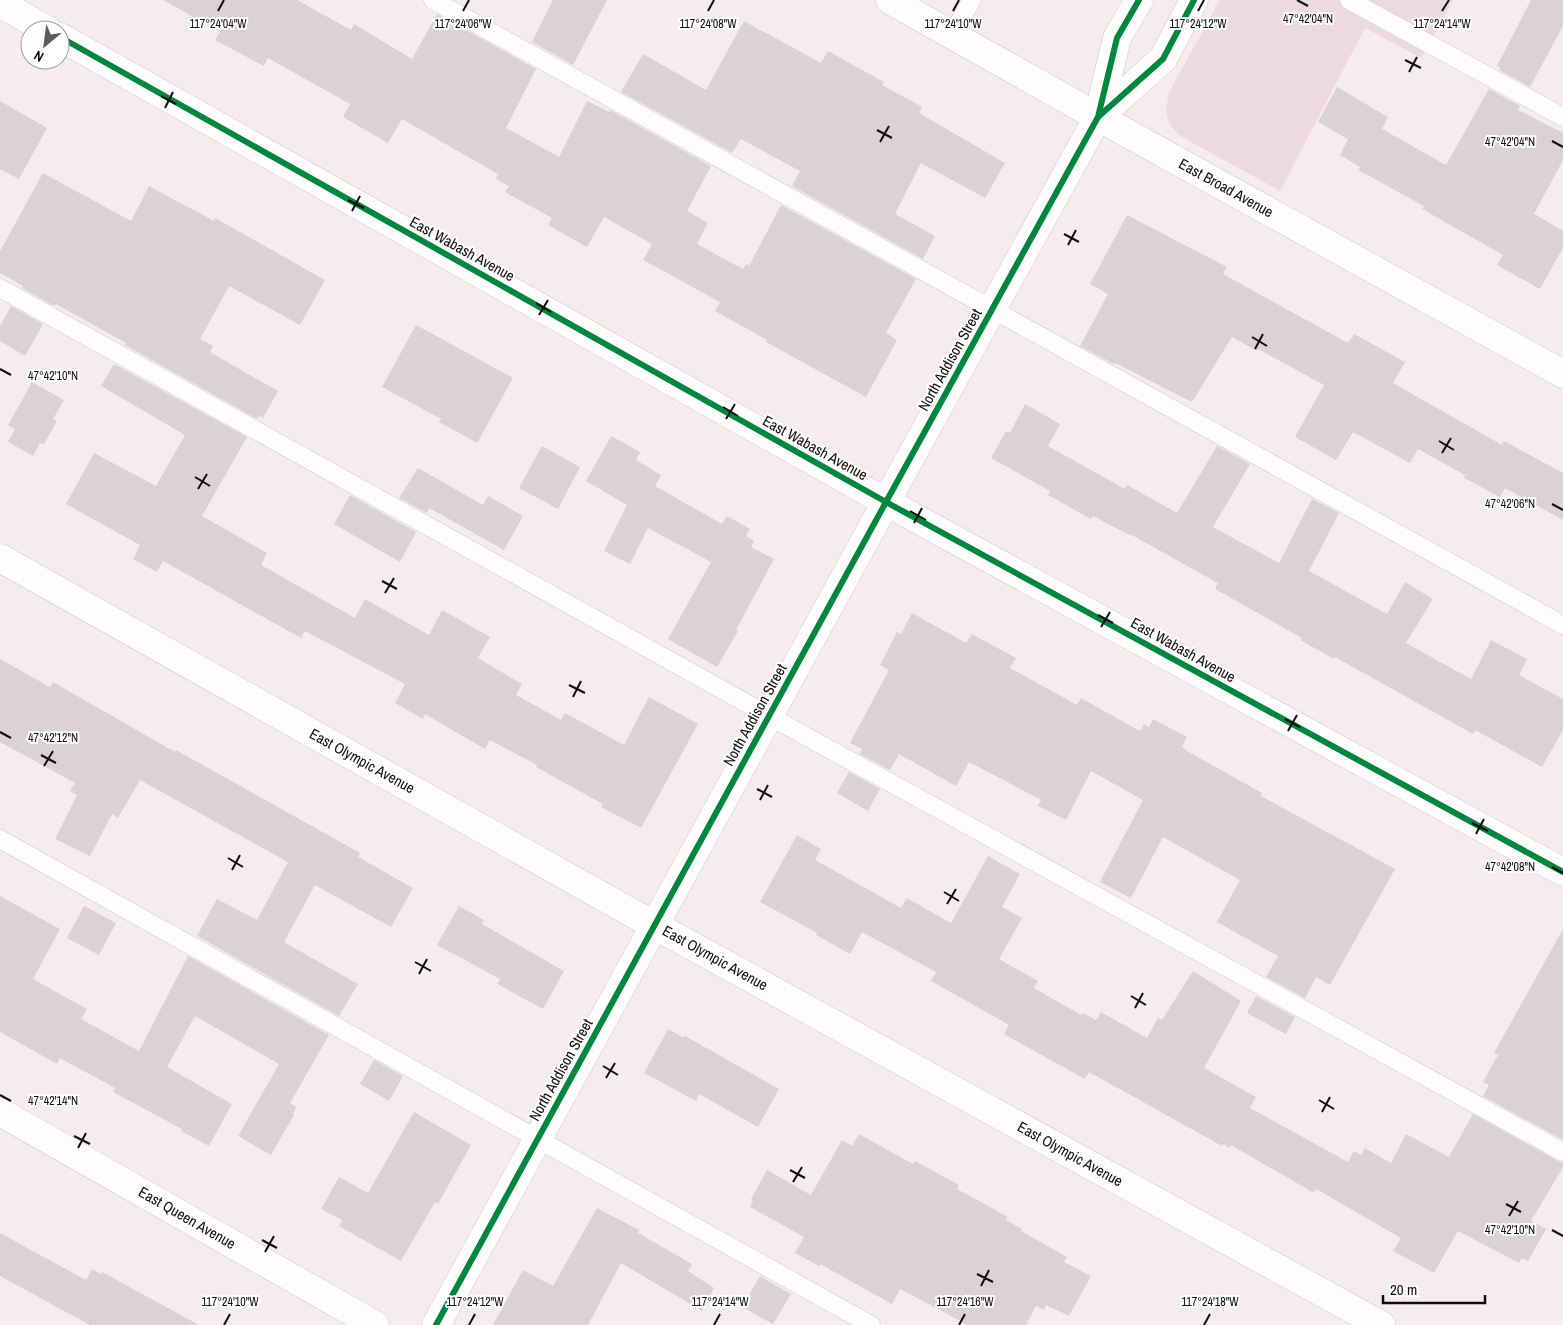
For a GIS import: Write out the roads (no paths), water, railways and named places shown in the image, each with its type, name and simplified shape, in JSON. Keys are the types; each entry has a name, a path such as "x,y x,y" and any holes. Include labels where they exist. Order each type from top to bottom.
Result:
{"street":[{"name":"East Broad Avenue","path":"890,0 1563,374"},
{"name":"North Addison Street","path":"436,1325 1098,117 1117,38 1139,0"},
{"name":"North Addison Street","path":"1098,117 1163,60 1194,0"},
{"path":"0,3 30,20"},
{"name":"East Wabash Avenue","path":"70,43 886,502 1563,872"},
{"name":"East Olympic Avenue","path":"0,558 655,925 1380,1325"},
{"name":"East Queen Avenue","path":"0,1112 375,1325"}],"lane":[{"path":"433,0 1563,625"},
{"path":"952,34 972,0"},
{"path":"1349,0 1563,117"},
{"path":"0,288 769,716 1563,1152"},
{"path":"0,839 872,1325"}]}
